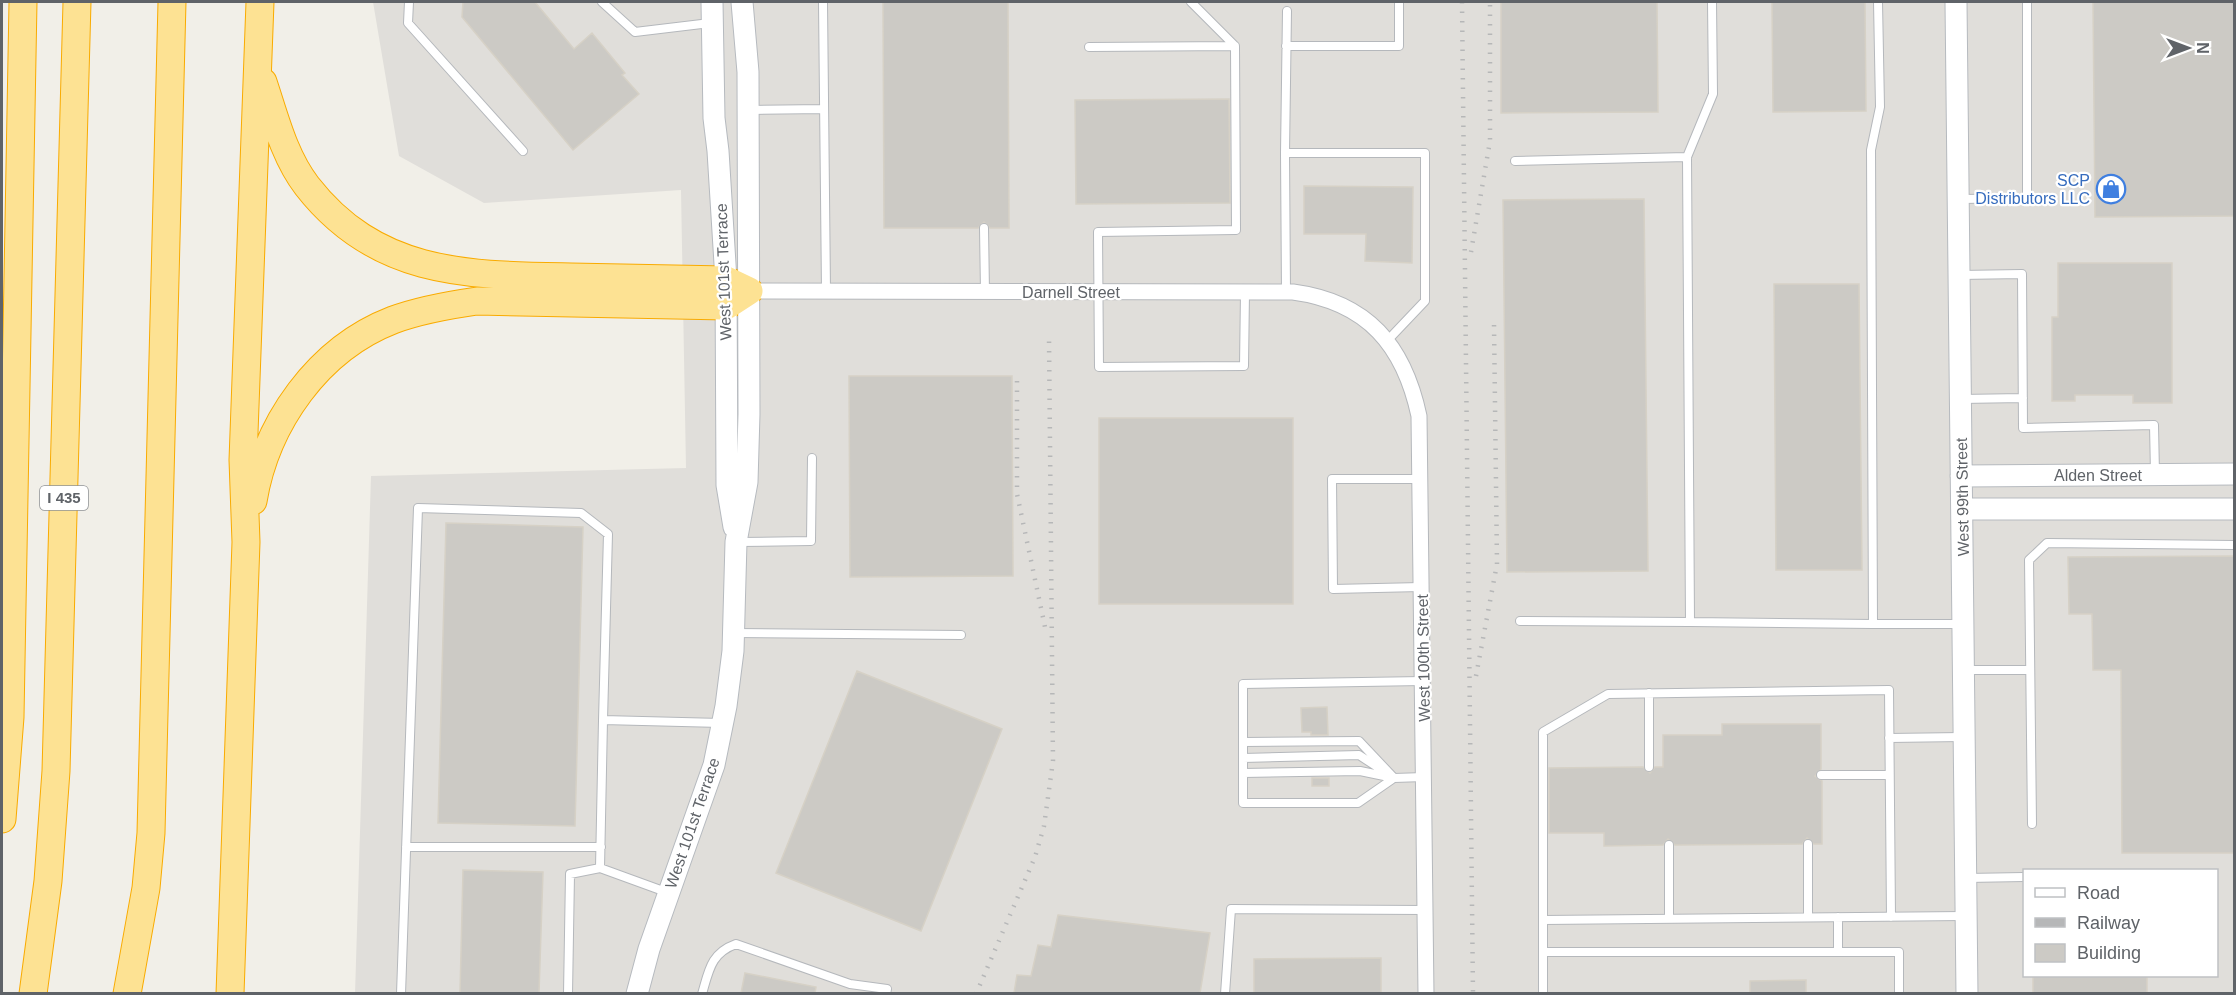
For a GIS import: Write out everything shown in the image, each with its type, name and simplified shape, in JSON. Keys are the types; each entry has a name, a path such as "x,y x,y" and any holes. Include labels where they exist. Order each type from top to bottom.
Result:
{"highway":[{"path":"2,819 10,717 23,2"},
{"name":"I 435","path":"33,993 48,881 56,771 77,2"},
{"path":"127,993 143,908 152,833 172,2"},
{"path":"230,993 246,542 243,460 260,2"},
{"path":"258,67 285,149 306,185 339,220 362,238 393,254 450,271 734,293"},
{"path":"246,542 256,482 277,426 308,382 341,351 365,334 425,310 477,301 734,293"}],"street":[{"name":"West 101st Terrace","path":"712,2 714,118 734,293"},
{"name":"West 101st Terrace","path":"642,992 669,893 699,814 714,765 734,633 736,542 727,485 734,293 748,110 742,2"},
{"name":"West 99th Street","path":"1956,2 1967,993"},
{"name":"Darnell Street","path":"734,293 826,291 1286,292 1312,295 1341,304 1384,337"},
{"name":"West 100th Street","path":"1384,337 1398,355 1412,383 1419,416 1426,993"},
{"name":"Alden Street","path":"1961,476 2235,474"},
{"path":"2154,475 2155,509"},
{"name":"Alden Street","path":"1962,509 2235,509"}],"lane":[{"path":"409,2 408,23 523,151"},
{"path":"602,2 635,32 712,23"},
{"path":"824,2 826,291"},
{"path":"1191,2 1235,46 1236,230 1098,232 1099,367 1244,366 1245,292"},
{"path":"1286,46 1399,46 1399,2"},
{"path":"1690,622 1687,157 1713,94 1712,2"},
{"path":"1873,624 1871,150 1880,107 1878,2"},
{"path":"1958,199 2027,198 2027,2"},
{"path":"1286,292 1287,11"},
{"path":"1089,47 1235,46"},
{"path":"748,110 824,109"},
{"path":"1285,153 1425,153 1425,302 1384,337"},
{"path":"1515,161 1687,157"},
{"path":"984,228 985,292"},
{"path":"1959,275 2022,274 2023,428 2154,425 2154,475"},
{"path":"1960,399 2023,398"},
{"path":"736,542 811,541 812,458"},
{"path":"1420,479 1332,479 1333,589 1422,587"},
{"path":"401,993 418,508 580,513 608,534 600,868"},
{"path":"2032,824 2029,560 2047,543 2235,545"},
{"path":"1520,621 1963,624"},
{"path":"734,633 961,635"},
{"path":"1963,670 2031,670"},
{"path":"1394,778 1358,803 1243,803 1243,684 1423,681"},
{"path":"1543,993 1543,732 1608,694 1889,690 1891,917"},
{"path":"1649,693 1649,767"},
{"path":"603,720 722,723"},
{"path":"1889,738 1964,736"},
{"path":"1243,742 1359,741 1394,778"},
{"path":"1243,758 1359,756 1394,778"},
{"path":"1243,773 1360,771 1394,778 1424,777"},
{"path":"1821,775 1889,775"},
{"path":"1808,844 1808,917"},
{"path":"1669,845 1669,919"},
{"path":"406,848 601,848"},
{"path":"568,993 570,874 600,868 669,893"},
{"path":"1966,878 2023,876"},
{"path":"1225,993 1231,909 1426,910"},
{"path":"1543,920 1966,916"},
{"path":"1838,917 1838,952"},
{"path":"702,993 713,958 724,948 736,944 850,984 887,989 886,993"},
{"path":"1543,952 1899,952 1899,993"}],"shaded area":[{"path":"373,2 2234,2 2234,993 355,994 371,476 686,468 681,190 484,203 399,156"}],"building":[{"path":"463,2 535,2 574,49 592,33 625,73 622,75 639,94 573,150 462,17"},
{"path":"883,2 1008,2 1009,228 990,228 984,222 978,228 884,228"},
{"path":"1501,2 1657,2 1658,112 1501,113"},
{"path":"1772,2 1865,2 1866,111 1773,112"},
{"path":"2093,2 2235,2 2235,216 2095,217"},
{"path":"1229,99 1230,203 1076,204 1075,100"},
{"path":"1304,186 1413,187 1412,263 1365,261 1366,234 1304,234"},
{"path":"1644,199 1648,571 1507,572 1503,200"},
{"path":"2058,263 2172,263 2172,403 2133,403 2133,395 2075,395 2075,401 2052,401 2052,317 2058,317"},
{"path":"1774,284 1859,284 1862,570 1776,570"},
{"path":"849,376 1012,376 1013,576 850,577"},
{"path":"1099,418 1293,418 1293,604 1099,604"},
{"path":"446,523 583,527 575,826 438,823"},
{"path":"2235,556 2235,853 2122,853 2121,670 2093,670 2092,614 2069,614 2068,557"},
{"path":"857,671 1002,729 921,931 776,873"},
{"path":"1327,707 1328,735 1311,735 1311,732 1302,732 1301,708"},
{"path":"1722,724 1821,724 1821,769 1815,776 1822,781 1822,844 1814,844 1807,838 1802,844 1675,845 1668,839 1663,845 1604,846 1604,833 1549,833 1549,768 1643,767 1650,773 1655,767 1663,767 1663,735 1722,735"},
{"path":"1312,778 1329,778 1329,786 1312,786"},
{"path":"463,870 543,872 539,993 460,993"},
{"path":"1058,915 1210,933 1200,993 1014,993 1017,975 1031,976 1038,945 1051,947"},
{"path":"1381,958 1381,993 1254,993 1254,959"},
{"path":"745,973 816,987 815,993 741,993"},
{"path":"2033,977 2147,977 2147,993 2033,993"},
{"path":"1806,980 1806,993 1750,993 1750,981"}],"railway":[{"path":"1462,2 1473,994"},
{"path":"1471,252 1490,141 1490,2"},
{"path":"1476,676 1497,564 1494,324"},
{"path":"976,994 1035,857 1044,826 1053,761 1049,338"},
{"path":"1017,381 1017,494 1045,627"}],"place":[{"name":"SCP Distributors LLC","path":"2111,189"}]}
